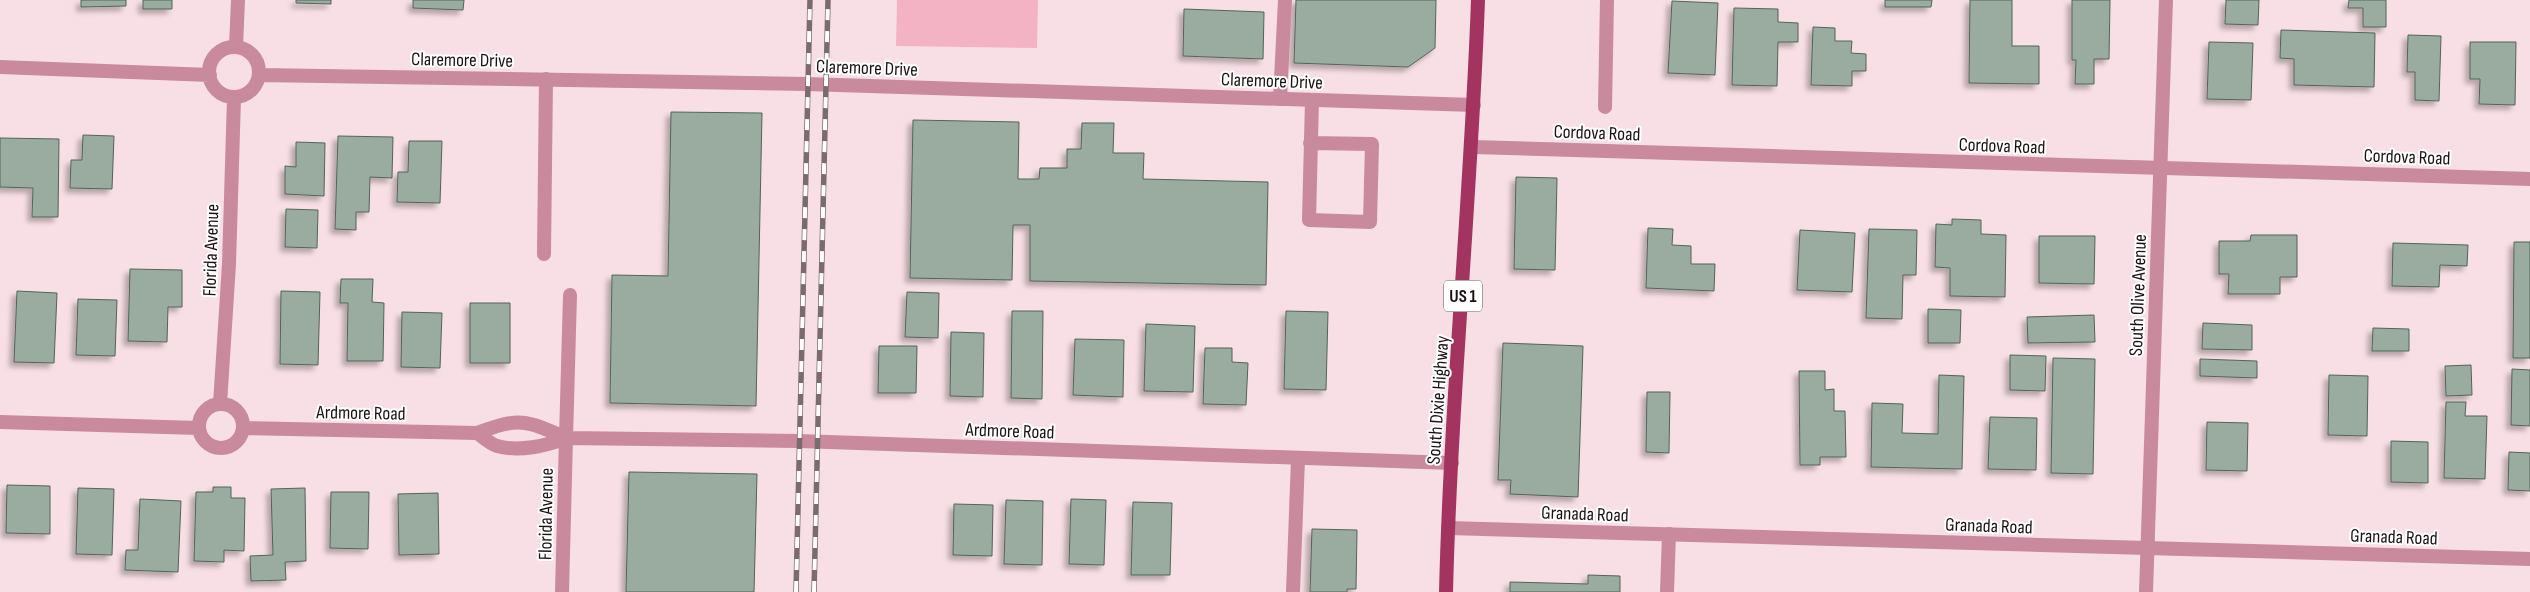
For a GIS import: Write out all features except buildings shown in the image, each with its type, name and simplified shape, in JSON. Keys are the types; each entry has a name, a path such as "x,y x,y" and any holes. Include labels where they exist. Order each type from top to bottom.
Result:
{"main road":[{"name":"South Dixie Highway","path":"1446,592 1448,528 1473,146 1478,0"}],"street":[{"path":"236,47 238,0"},
{"path":"1280,99 1285,0"},
{"path":"1605,107 1607,0"},
{"name":"South Olive Avenue","path":"2146,592 2166,0"},
{"path":"236,47 251,54 259,67 259,75 254,88 248,93 234,98 220,93 211,82 210,75 214,58 227,48 236,47"},
{"path":"0,67 210,75"},
{"name":"Claremore Drive","path":"259,75 817,84 1474,105"},
{"path":"544,254 546,79"},
{"name":"Florida Avenue","path":"220,404 229,264 234,98"},
{"path":"1310,143 1372,144 1370,222 1309,220 1310,143 1312,100"},
{"name":"Cordova Road","path":"1473,146 2530,179"},
{"name":"Florida Avenue","path":"562,592 570,295"},
{"path":"220,404 228,405 240,414 243,428 237,442 224,448 217,448 204,441 198,428 199,421 207,409 220,404"},
{"path":"0,422 198,428"},
{"name":"Ardmore Road","path":"243,428 477,433 504,422 529,422 566,438"},
{"name":"Ardmore Road","path":"477,433 496,446 541,447 566,438 799,441 1452,463"},
{"path":"1292,592 1298,459"},
{"name":"Granada Road","path":"1448,528 2530,559"},
{"path":"1667,592 1669,534"}],"shaded area":[{"path":"897,0 1038,0 1037,48 896,46"}],"railway":[{"path":"796,592 810,0"},
{"path":"814,592 828,0"}]}
